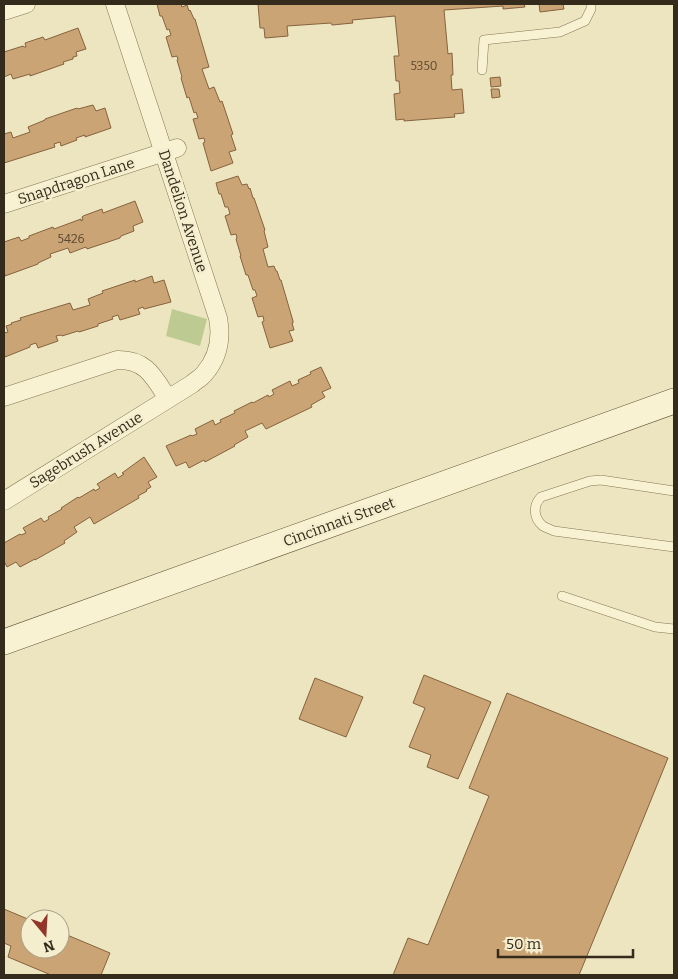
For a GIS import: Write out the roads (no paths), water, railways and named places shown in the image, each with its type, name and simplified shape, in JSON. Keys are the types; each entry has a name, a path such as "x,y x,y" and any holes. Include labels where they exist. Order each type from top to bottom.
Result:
{"street":[{"path":"4,11 26,4"},
{"name":"Dandelion Avenue","path":"115,4 170,150 218,318 220,332 216,354 204,375 168,399"},
{"name":"Snapdragon Lane","path":"4,204 170,150"},
{"path":"4,397 121,360 132,361 149,371 168,399"},
{"name":"Sagebrush Avenue","path":"4,501 168,399"},
{"name":"Cincinnati Street","path":"4,642 674,401"}],"lane":[{"path":"482,70 484,40 560,32 585,21 591,9 591,4"},
{"path":"674,490 601,480 590,481 541,497 537,501 535,512 537,519 543,526 554,531 674,547"},
{"path":"562,596 655,627 674,629"}]}
